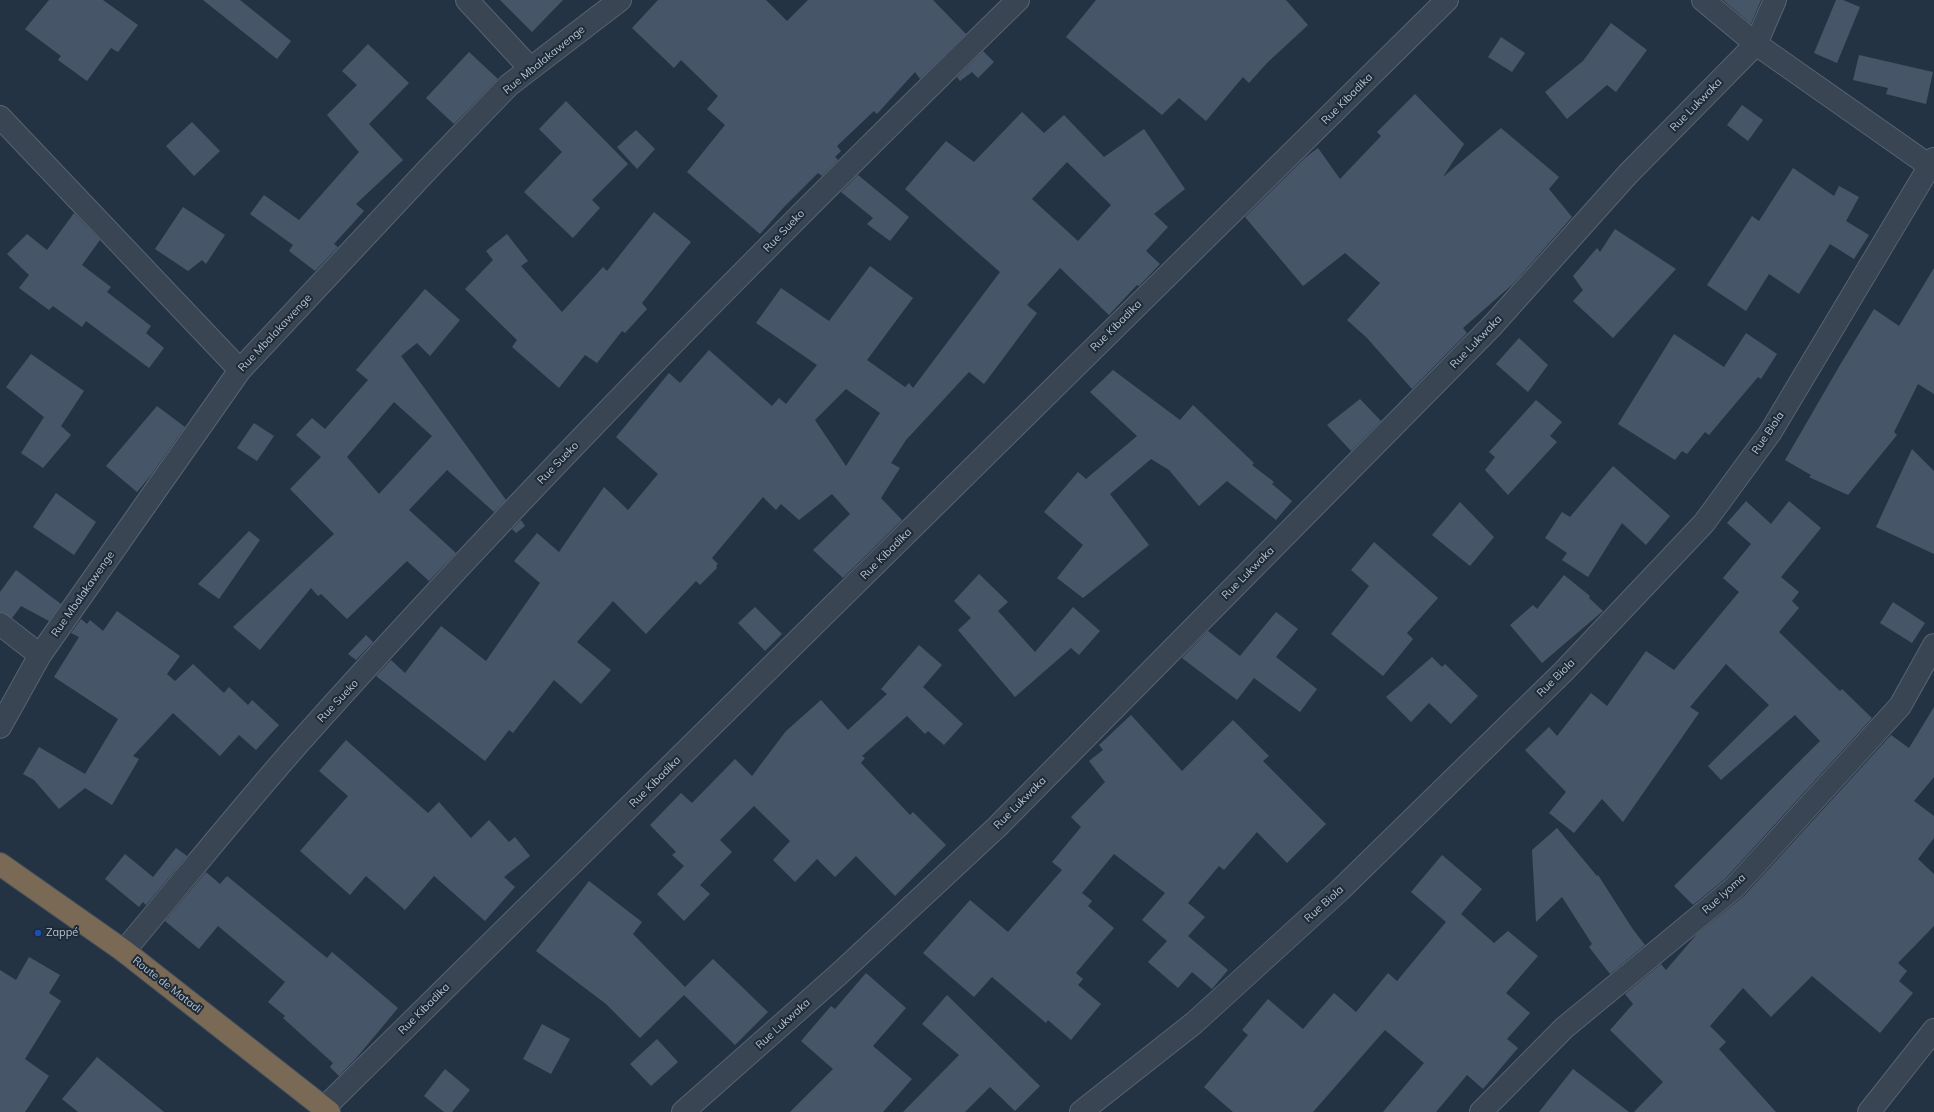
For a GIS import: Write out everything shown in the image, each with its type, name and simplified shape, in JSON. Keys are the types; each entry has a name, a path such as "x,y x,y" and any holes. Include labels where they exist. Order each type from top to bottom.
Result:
{"highway":[{"name":"Route de Matadi","path":"0,864 124,951 327,1110"}],"street":[{"path":"467,0 530,68"},
{"name":"Rue Mbalakawenge","path":"0,727 40,655 240,370 429,168 509,85 620,0"},
{"name":"Rue Sueko","path":"124,951 296,746 527,495 850,164 1018,0"},
{"name":"Rue Kibadika","path":"327,1110 1447,0"},
{"path":"1703,0 1756,44 1932,165"},
{"name":"Rue Lukwaka","path":"683,1112 839,974 997,827 1492,326 1628,174 1756,44 1775,0"},
{"path":"0,117 240,370"},
{"name":"Rue Biola","path":"1081,1112 1194,1023 1340,890 1564,671 1704,523 1770,433 1932,165"},
{"path":"0,624 40,655"},
{"name":"Rue Iyoma","path":"1481,1112 1564,1028 1735,887 1900,706 1934,645"},
{"path":"1869,1112 1934,1030"}],"building":[{"path":"49,0 103,0 138,25 118,52 111,48 87,81 58,60 61,56 25,29"},
{"path":"203,0 240,0 291,41 277,59"},
{"path":"500,0 563,0 532,32"},
{"path":"658,0 766,0 787,21 808,0 933,0 966,34 920,79 915,72 877,114 874,111 837,146 841,151 835,157 838,160 822,176 818,173 784,207 760,234 687,172 725,125 707,109 718,96 681,60 674,68 632,28"},
{"path":"1096,0 1286,0 1308,25 1267,63 1249,83 1243,77 1206,121 1179,98 1162,115 1066,37"},
{"path":"1723,0 1761,0 1751,24"},
{"path":"1836,0 1843,0 1860,7 1837,63 1814,53"},
{"path":"1611,23 1647,50 1616,92 1607,85 1567,119 1545,92 1583,61"},
{"path":"1501,37 1525,53 1512,72 1488,57"},
{"path":"368,44 409,83 369,124 403,160 356,204 364,211 334,244 338,247 315,271 289,251 293,245 250,214 264,195 299,220 359,152 327,115 357,85 342,71"},
{"path":"983,51 994,62 978,78 972,72 960,81 957,77"},
{"path":"469,52 498,79 454,124 426,98"},
{"path":"1859,55 1933,72 1926,104 1886,94 1888,88 1853,80"},
{"path":"1415,94 1464,144 1443,177 1501,128 1559,177 1549,189 1572,217 1513,284 1463,328 1467,333 1412,389 1367,338 1347,320 1380,283 1345,253 1303,286 1245,217 1306,157 1318,148 1340,179 1381,136 1377,132"},
{"path":"566,101 628,164 592,200 600,208 573,238 524,192 562,152 539,129"},
{"path":"1742,105 1763,120 1748,141 1727,125"},
{"path":"1022,112 1044,133 1064,115 1104,157 1144,129 1185,189 1154,214 1168,227 1146,251 1160,264 1139,286 1137,285 1109,315 1060,268 1027,305 1037,313 984,384 969,372 906,440 891,463 900,468 881,498 902,520 843,578 813,550 850,514 832,494 799,520 781,504 776,510 763,497 712,558 718,564 716,566 717,568 700,585 696,581 646,634 613,601 577,642 611,670 581,704 554,680 513,733 509,730 485,761 376,676 391,660 405,673 441,626 486,661 540,583 514,561 537,533 559,552 604,487 628,510 658,474 616,437 669,373 680,383 709,350 772,406 779,398 786,404 817,365 756,323 781,288 829,321 870,266 913,298 867,360 905,387 909,383 913,388 1000,272 905,189 946,141 974,162","holes":["1067,162 1111,205 1078,241 1032,199","846,389 880,413 846,466 815,420"]},
{"path":"192,122 220,151 194,176 166,146"},
{"path":"636,130 655,149 637,169 617,147"},
{"path":"1793,168 1834,196 1839,186 1859,197 1846,221 1869,235 1854,259 1830,244 1799,294 1769,274 1746,311 1707,285 1752,216 1759,221"},
{"path":"858,175 909,217 890,241 867,224 873,218 841,192"},
{"path":"183,207 225,235 206,264 202,260 188,271 155,249"},
{"path":"654,212 691,242 642,303 647,309 625,333 622,331 597,363 585,355 559,388 512,347 517,340 465,289 493,260 486,251 507,234 528,261 521,266 562,312 603,267 607,271"},
{"path":"74,213 100,240 82,265 111,287 107,292 151,326 146,333 164,348 149,368 86,321 82,327 53,306 49,310 19,288 29,275 7,254 27,234 47,250"},
{"path":"1615,229 1676,269 1613,338 1573,301 1583,290 1573,276 1597,248 1600,252"},
{"path":"1934,268 1934,394 1918,384 1894,432 1897,435 1848,495 1809,477 1811,475 1785,460 1840,365 1874,309 1899,326"},
{"path":"425,289 460,320 430,356 417,343 401,356 506,500 494,512 447,470 409,510 456,553 429,581 407,561 347,619 321,594 318,596 311,588 260,650 233,627 334,534 290,489 321,457 296,435 312,418 325,429 368,380 356,370","holes":["394,402 432,436 379,494 347,457"]},
{"path":"1746,333 1777,354 1761,379 1758,377 1709,435 1705,432 1687,454 1682,451 1675,460 1618,424 1674,334 1724,367"},
{"path":"1519,338 1548,365 1528,392 1496,364"},
{"path":"31,354 84,391 61,426 71,435 43,468 21,453 44,417 6,387"},
{"path":"1113,370 1180,420 1193,405 1254,463 1252,465 1274,482 1272,484 1292,501 1276,520 1227,481 1199,506 1169,470 1151,459 1110,494 1149,545 1083,598 1057,578 1083,545 1044,512 1078,472 1086,479 1137,436 1090,392"},
{"path":"1360,399 1381,421 1351,451 1327,425"},
{"path":"1536,400 1562,422 1550,436 1557,442 1508,495 1485,470 1495,457 1489,452"},
{"path":"157,406 185,427 137,492 106,466"},
{"path":"254,423 274,436 257,461 237,448"},
{"path":"1912,449 1934,471 1934,554 1876,527"},
{"path":"1613,466 1670,516 1646,545 1622,523 1588,577 1562,560 1567,553 1545,538 1562,512 1570,517"},
{"path":"56,493 96,522 74,555 33,527"},
{"path":"1746,501 1771,524 1789,501 1821,528 1781,577 1799,592 1792,601 1799,608 1779,632 1840,691 1842,689 1872,718 1726,878 1693,905 1674,886 1820,741 1795,715 1721,780 1708,766 1769,705 1726,664 1690,707 1699,713 1623,822 1602,799 1574,833 1549,813 1566,792 1525,750 1549,727 1557,736 1591,693 1607,706 1646,651 1674,670 1739,592 1723,578 1751,544 1727,523"},
{"path":"1460,502 1494,537 1470,566 1432,535"},
{"path":"521,520 525,526 516,533 512,529"},
{"path":"249,531 260,540 219,599 198,584"},
{"path":"1374,542 1438,598 1407,633 1413,639 1383,676 1331,634 1369,586 1351,570"},
{"path":"16,570 61,604 49,621 21,606 12,618 0,612 0,592"},
{"path":"979,574 1008,602 998,611 1035,652 1073,607 1100,631 1079,655 1071,648 1015,697 958,630 971,618 954,601"},
{"path":"1564,575 1590,596 1589,598 1603,611 1542,663 1510,625 1533,605 1537,609"},
{"path":"1893,602 1925,623 1912,643 1880,623"},
{"path":"755,607 782,634 765,651 738,623"},
{"path":"117,611 180,656 167,674 175,681 193,664 224,693 229,687 248,705 252,700 279,725 256,750 239,735 220,756 173,713 133,756 139,759 112,805 85,788 59,809 34,780 23,774 39,747 85,774 118,719 54,677 79,637 71,633 81,619 87,624 90,620 103,631"},
{"path":"1276,612 1298,629 1276,657 1317,689 1300,712 1254,678 1237,700 1182,658 1208,631 1240,656"},
{"path":"366,635 373,642 356,660 348,654"},
{"path":"919,645 942,665 923,687 963,724 944,745 928,731 925,734 907,716 862,756 865,758 861,763 910,815 913,812 946,845 895,896 856,856 835,877 817,859 795,882 773,860 790,841 754,806 720,840 732,852 700,885 710,894 684,921 657,894 684,866 672,855 676,852 650,825 681,793 692,803 735,759 752,776 786,731 821,700 848,730 887,694 881,689"},
{"path":"1432,657 1442,667 1445,664 1478,696 1451,724 1429,703 1411,722 1386,697"},
{"path":"1934,707 1934,777 1914,801 1934,816 1934,838 1918,859 1934,874 1934,926 1898,963 1907,971 1899,981 1913,993 1880,1033 1812,976 1771,1017 1743,988 1710,1026 1726,1042 1719,1049 1776,1112 1634,1112 1663,1082 1610,1030 1633,1004 1625,994 1661,964 1666,970 1697,934 1744,896 1891,735 1909,748"},
{"path":"1131,715 1182,771 1233,720 1269,756 1263,761 1326,824 1287,863 1257,832 1224,870 1219,866 1188,903 1205,917 1188,936 1228,970 1212,989 1192,972 1178,988 1148,962 1167,941 1142,920 1165,893 1114,854 1082,893 1092,901 1088,906 1114,928 1076,973 1083,979 1078,985 1101,1004 1071,1040 1048,1020 1046,1023 992,977 974,997 923,953 970,900 1008,932 1062,870 1052,862 1081,827 1071,817 1105,782 1089,761 1103,750 1099,745"},
{"path":"346,740 428,813 439,802 471,838 489,820 509,842 515,837 530,856 504,877 515,887 485,921 434,876 405,910 366,876 350,895 300,851 348,796 319,771"},
{"path":"1557,828 1597,876 1598,875 1632,928 1645,945 1610,974 1589,947 1592,944 1562,897 1536,922 1532,850"},
{"path":"176,848 187,856 146,905 143,902 139,907 105,879 125,854 153,877"},
{"path":"1442,855 1482,889 1461,914 1494,943 1508,931 1538,956 1506,993 1530,1013 1507,1039 1518,1048 1483,1089 1467,1075 1436,1112 1383,1112 1424,1063 1385,1030 1313,1112 1233,1112 1204,1087 1248,1035 1242,1030 1268,999 1303,1029 1334,993 1356,1012 1388,973 1397,981 1446,922 1411,892"},
{"path":"206,872 220,884 227,876 327,958 332,952 398,1008 358,1056 339,1076 330,1067 333,1063 283,1018 285,1016 268,1002 285,982 218,926 199,949 165,921"},
{"path":"589,881 642,922 633,934 685,987 713,959 768,1012 735,1045 684,995 640,1038 606,1004 536,951"},
{"path":"29,957 60,975 49,993 61,1001 25,1059 49,1076 25,1112 0,1112 0,970 16,980"},
{"path":"866,973 906,1008 873,1046 912,1079 883,1112 790,1112 833,1069 801,1041 831,1006 835,1009"},
{"path":"947,995 1040,1086 1015,1111 990,1087 965,1112 903,1112 959,1055 922,1024"},
{"path":"542,1024 570,1039 551,1074 523,1059"},
{"path":"657,1039 678,1062 651,1086 630,1064"},
{"path":"97,1057 164,1112 78,1112 62,1099"},
{"path":"445,1069 470,1090 452,1112 444,1112 424,1096"},
{"path":"1573,1069 1629,1112 1539,1112"}],"place":[{"name":"Zappé","path":"38,933"}]}
